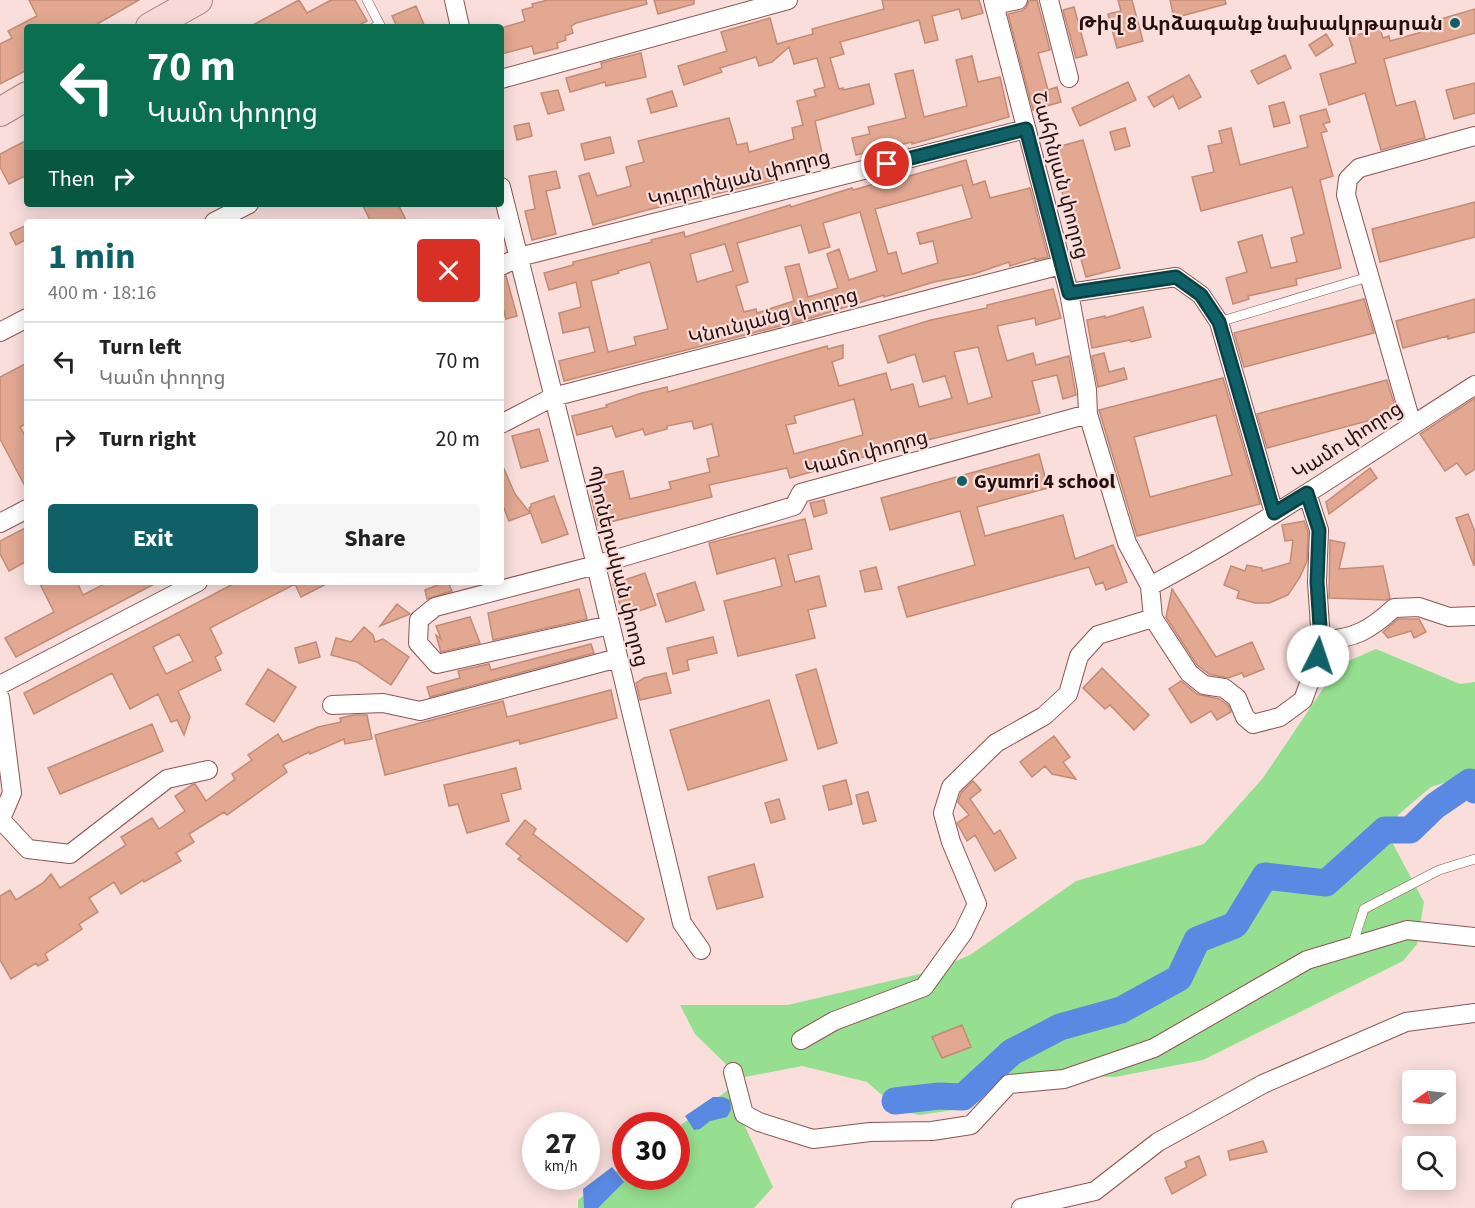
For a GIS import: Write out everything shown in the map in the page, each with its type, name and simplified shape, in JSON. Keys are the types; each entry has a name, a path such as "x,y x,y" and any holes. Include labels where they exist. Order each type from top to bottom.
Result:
{"main road":[{"path":"155,24 195,1"},
{"path":"0,112 24,98"}],"street":[{"path":"454,0 459,24"},
{"path":"504,78 788,0"},
{"path":"994,3 1018,0"},
{"path":"1049,0 1069,78"},
{"name":"Շահինյան փողոց","path":"994,3 1069,293 1087,390 1089,414 1127,543 1150,585 1153,618 1189,674 1204,685 1224,688 1237,698 1245,717 1253,724 1280,717 1303,700 1321,641"},
{"name":"Կուրղինյան փողոց","path":"504,264 519,257 1026,129"},
{"path":"1412,425 1346,195 1348,179 1359,168 1475,136"},
{"name":"Պիոներական փողոց","path":"504,199 596,565 682,923 701,950"},
{"path":"220,219 243,207"},
{"name":"Կնունյանց փողոց","path":"504,422 553,397 1061,265"},
{"path":"1069,293 1176,277 1201,295 1219,322 1274,513"},
{"path":"0,332 24,320"},
{"name":"Կամո փողոց","path":"1150,585 1180,570 1307,493 1475,385"},
{"name":"Կամո փողոց","path":"610,625 437,664 418,643 419,620 435,607 596,565 795,506 801,493 1089,414"},
{"path":"1307,493 1319,530 1317,582 1321,641 1345,639 1374,626 1394,608 1419,608 1449,617 1475,616"},
{"path":"0,523 24,511"},
{"path":"0,685 192,585"},
{"path":"801,1041 834,1021 924,987 963,933 977,904 951,842 943,813 951,787 996,743 1044,716 1068,694 1078,656 1098,635 1153,618"},
{"path":"332,705 383,703 420,711 618,658"},
{"path":"0,698 12,793 0,820 28,849 70,854 167,779 208,770"},
{"path":"733,1072 744,1114 759,1122 813,1139 870,1132 932,1131 971,1125 1009,1084 1064,1079 1154,1048 1307,960 1407,930 1475,937"},
{"path":"1021,1208 1095,1191 1158,1142 1263,1084 1406,1022 1475,1013"}],"lane":[{"path":"367,0 379,24"},
{"path":"1219,322 1368,277"},
{"path":"1352,946 1364,909 1439,870 1475,859"}],"green space":[{"path":"1376,649 1460,684 1475,682 1475,773 1431,787 1398,815 1393,844 1424,902 1417,944 1403,961 1203,1060 1115,1077 1050,1075 961,1109 919,1115 899,1110 867,1082 802,1066 740,1078 695,1034 680,1005 788,1005 932,971 970,955 1076,881 1204,844 1263,778 1339,665"},
{"path":"728,1090 773,1187 754,1208 578,1208 578,1200 591,1190 600,1190 600,1184 612,1175 612,1190 690,1190 690,1118"}],"water":[{"path":"713,1097 730,1100 731,1110 727,1117 710,1121 700,1129 694,1130 690,1124 690,1113"},
{"path":"612,1167 612,1190 616,1190 598,1208 584,1208 583,1190 600,1190 600,1176"}],"building":[{"path":"29,0 139,0 97,24 24,24 24,72 0,84 0,44 12,38 8,31 37,16"},
{"path":"299,0 307,13 331,0 355,0 367,21 362,24 255,24"},
{"path":"548,0 646,0 647,4 576,23 571,26 573,33 565,36 566,40 557,43 558,48 534,54 532,46 504,53 504,27 525,21 522,10 533,7 532,4"},
{"path":"654,0 694,0 694,4 658,14"},
{"path":"882,0 979,0 983,13 962,19 959,9 932,16 938,40 925,43 919,20 840,42 844,54 830,58 839,89 869,84 874,104 815,121 824,162 773,177 774,180 593,225 579,176 589,173 597,196 631,186 626,167 644,162 638,141 729,118 737,145 747,143 749,152 794,139 792,128 803,125 797,101 816,96 814,90 825,87 817,58 794,64 789,47 772,62 759,66 756,57 720,68 722,72 684,85 678,66 727,51 721,32 770,18 777,44 813,34 812,29 884,9"},
{"path":"1037,0 1050,50 1038,53 1048,90 1057,87 1061,102 1033,110 1008,14 1021,11 1026,8 1029,1"},
{"path":"1118,0 1132,0 1143,41 1117,48 1108,14 1121,11"},
{"path":"1170,0 1225,0 1226,4 1174,18"},
{"path":"416,6 424,24 396,24 392,16"},
{"path":"1074,7 1087,55 1076,58 1063,10"},
{"path":"1475,9 1475,33 1384,59 1396,106 1415,101 1425,138 1381,150 1365,93 1329,105 1320,74 1356,63 1349,37 1380,29 1383,38 1389,36 1390,41 1436,28 1434,21"},
{"path":"1326,34 1333,45 1316,56 1309,45"},
{"path":"641,53 646,77 606,86 605,82 570,92 566,78 602,68 601,63"},
{"path":"1285,55 1291,68 1258,84 1251,71"},
{"path":"972,56 978,82 1000,77 1009,117 912,144 912,142 856,155 852,138 870,134 868,127 906,118 895,74 913,70 924,117 967,106 956,60"},
{"path":"1189,75 1201,97 1179,109 1173,96 1154,107 1148,97"},
{"path":"1128,82 1136,100 1080,126 1072,108"},
{"path":"1475,83 1475,113 1454,119 1446,90"},
{"path":"558,90 564,110 548,114 541,93"},
{"path":"672,91 677,106 651,113 647,99"},
{"path":"1284,102 1290,123 1274,127 1269,106"},
{"path":"1326,109 1330,122 1323,124 1327,131 1321,133 1333,176 1320,180 1341,268 1296,279 1297,285 1248,296 1249,299 1233,304 1226,278 1247,272 1238,242 1262,235 1271,268 1297,262 1291,238 1304,234 1292,187 1201,211 1192,177 1214,172 1208,146 1222,143 1219,131 1231,128 1240,165 1308,147 1300,116"},
{"path":"529,123 532,136 517,140 514,126"},
{"path":"1125,128 1130,146 1115,150 1110,132"},
{"path":"610,137 614,153 585,160 581,144"},
{"path":"1083,140 1120,268 1086,277 1050,149"},
{"path":"24,142 24,176 9,184 0,167 0,154"},
{"path":"966,160 973,185 985,181 990,198 1030,188 1048,257 1035,260 1035,258 1010,266 1009,262 974,274 934,282 884,297 884,295 808,319 564,381 559,361 595,352 589,327 563,333 559,313 581,307 576,282 549,290 544,273 573,265 573,262 652,242 651,240 684,232 685,237 852,188 853,190 888,180 888,182","holes":["962,185 972,218 917,233 920,244 933,241 938,263 902,274 896,252 888,254 875,209","860,212 877,271 849,280 839,249 827,254 838,288 808,297 799,264 785,267 794,301 757,313 756,309 744,312 736,286 748,282 737,243 801,225 809,253 830,247 823,223","725,244 733,271 697,282 690,254","650,262 668,329 634,337 636,345 608,352 591,281 619,273 618,271"]},
{"path":"556,171 560,188 546,191 556,234 532,240 525,211 535,209 529,176"},
{"path":"1475,202 1475,237 1380,262 1372,229"},
{"path":"364,207 400,207 406,219 370,219"},
{"path":"24,226 24,241 16,245 10,233"},
{"path":"504,276 506,276 517,316 506,319 504,312"},
{"path":"1053,289 1061,318 1036,325 1035,318 997,326 1007,361 1033,353 1036,365 1069,356 1076,395 1063,399 1057,375 1032,381 1040,413 898,447 790,478 787,468 709,485 712,497 598,525 591,496 596,495 592,478 623,471 630,499 671,489 669,482 710,472 707,459 719,456 712,424 694,429 692,421 667,426 667,429 645,435 643,429 616,437 612,426 577,435 572,416 607,407 606,405 642,393 667,387 668,392 827,346 828,349 843,345 843,358 832,362 839,386 886,373 891,390 913,384 919,407 952,398 945,376 923,382 915,354 888,363 879,336 931,320 987,308 987,305","holes":["978,347 992,397 968,404 954,352","854,399 863,435 794,454 786,425 796,423 794,416"]},
{"path":"1364,299 1374,333 1244,367 1234,333"},
{"path":"1475,299 1475,332 1448,339 1448,336 1403,348 1396,321"},
{"path":"1143,307 1151,337 1092,348 1087,320 1105,316 1105,318"},
{"path":"1104,353 1109,372 1124,368 1127,379 1098,387 1092,356"},
{"path":"24,365 24,425 20,427 24,434 24,484 0,439 0,377"},
{"path":"1223,378 1260,504 1137,536 1099,410","holes":["1216,415 1232,475 1150,497 1134,437"]},
{"path":"1387,380 1397,413 1267,448 1257,414"},
{"path":"1475,398 1475,469 1466,475 1457,463 1445,471 1420,434"},
{"path":"539,429 548,461 521,468 512,436"},
{"path":"1039,454 1048,488 977,507 985,536 1063,515 1075,559 1113,545 1127,582 1106,590 1103,582 1096,585 1089,567 907,617 898,587 975,565 960,511 890,530 881,498"},
{"path":"1370,468 1377,478 1329,514 1326,502"},
{"path":"504,469 515,494 530,513 509,521 504,508"},
{"path":"554,496 568,534 542,543 529,508 531,504"},
{"path":"824,500 827,513 814,517 810,503"},
{"path":"1468,514 1475,532 1474,566 1456,518"},
{"path":"805,519 812,549 788,555 795,582 819,576 826,606 808,610 815,638 738,656 724,601 782,586 775,558 717,574 709,543"},
{"path":"1304,521 1308,532 1307,561 1288,595 1269,603 1255,603 1237,598 1239,591 1224,585 1231,566 1245,571 1247,565 1262,568 1262,571 1290,563 1293,540 1285,541 1282,525"},
{"path":"24,529 24,563 9,571 0,554 0,541"},
{"path":"1330,540 1345,543 1339,569 1383,566 1390,598 1386,600 1329,598"},
{"path":"876,567 882,589 865,592 860,571"},
{"path":"645,573 656,605 624,616 613,584"},
{"path":"695,582 704,610 666,622 657,594"},
{"path":"40,585 78,585 83,595 102,585 152,585 16,657 5,638 54,612"},
{"path":"231,585 293,585 210,628 222,653 215,657 221,670 178,691 190,717 184,735 177,720 171,722 158,694 130,709 112,673 34,714 24,693","holes":["179,634 193,661 166,674 153,647"]},
{"path":"295,585 324,585 301,597"},
{"path":"438,585 449,585 452,591 427,599 425,590"},
{"path":"579,589 587,619 493,640 488,613"},
{"path":"1172,589 1216,657 1252,642 1264,669 1244,677 1242,673 1228,678 1209,674 1197,665 1166,617"},
{"path":"397,604 410,614 380,626"},
{"path":"470,617 480,643 441,652 436,635 441,639 436,626"},
{"path":"1398,619 1419,619 1426,632 1414,638 1411,631 1388,638 1383,632"},
{"path":"364,627 373,635 375,642 383,639 409,657 391,685 357,662 331,655 336,638 351,642"},
{"path":"713,637 717,653 687,660 689,670 673,674 667,648"},
{"path":"316,642 320,657 299,663 295,648"},
{"path":"591,644 594,653 430,697 427,687 460,678 458,671 489,664 491,670"},
{"path":"1102,668 1149,715 1134,730 1110,705 1105,709 1083,688"},
{"path":"268,669 296,687 274,722 246,704"},
{"path":"816,669 837,743 818,749 796,675"},
{"path":"666,673 671,693 640,700 636,683 644,678"},
{"path":"1181,681 1197,694 1219,699 1228,705 1231,712 1217,720 1211,711 1191,723 1169,689"},
{"path":"611,690 617,718 520,744 519,740 385,775 375,735 503,701 507,717"},
{"path":"769,700 787,760 688,790 670,730"},
{"path":"367,715 372,739 345,744 344,739 283,765 287,772 227,815 224,812 189,834 194,842 176,853 181,861 121,894 114,882 89,898 98,912 79,924 82,929 45,954 48,960 38,966 36,963 11,979 0,960 0,896 10,890 16,900 43,883 51,874 60,888 126,845 121,837 152,818 159,829 185,811 175,796 192,785 195,784 206,801 235,779 232,774 252,760 248,755 278,734 283,742 318,727 341,722 340,718"},
{"path":"152,724 163,751 60,794 48,768"},
{"path":"1054,736 1070,757 1063,762 1076,779 1052,774 1045,766 1032,777 1020,762"},
{"path":"516,768 521,789 501,794 509,821 467,833 458,804 449,806 444,785"},
{"path":"846,780 852,804 829,810 823,786"},
{"path":"973,781 981,790 970,799 994,834 1000,830 1016,858 995,871 975,835 967,841 957,823 969,815 958,802 961,793"},
{"path":"868,792 876,821 863,824 856,795"},
{"path":"779,799 785,819 771,823 765,803"},
{"path":"525,820 536,829 533,834 644,919 627,942 518,859 521,856 506,844"},
{"path":"754,864 763,897 717,909 708,877"},
{"path":"962,1025 971,1047 942,1058 932,1037"},
{"path":"1263,1141 1267,1152 1230,1160 1228,1151"},
{"path":"1199,1156 1206,1175 1172,1194 1165,1178 1187,1167 1185,1162"}],"waterway":[{"path":"895,1101 939,1096 963,1097 1012,1052 1060,1027 1121,1010 1179,978 1197,940 1235,925 1265,876 1326,883 1385,830 1410,830 1435,806 1470,782 1475,790"}],"place":[{"name":"Թիվ 8 Արձագանք նախակրթարան","path":"1455,23"},
{"name":"Gyumri 4 school","path":"962,481"}],"route":[{"path":"887,164 1026,129 1069,293 1176,277 1201,295 1219,322 1274,513 1307,493 1319,530 1317,582 1321,641 1318,656"}]}
